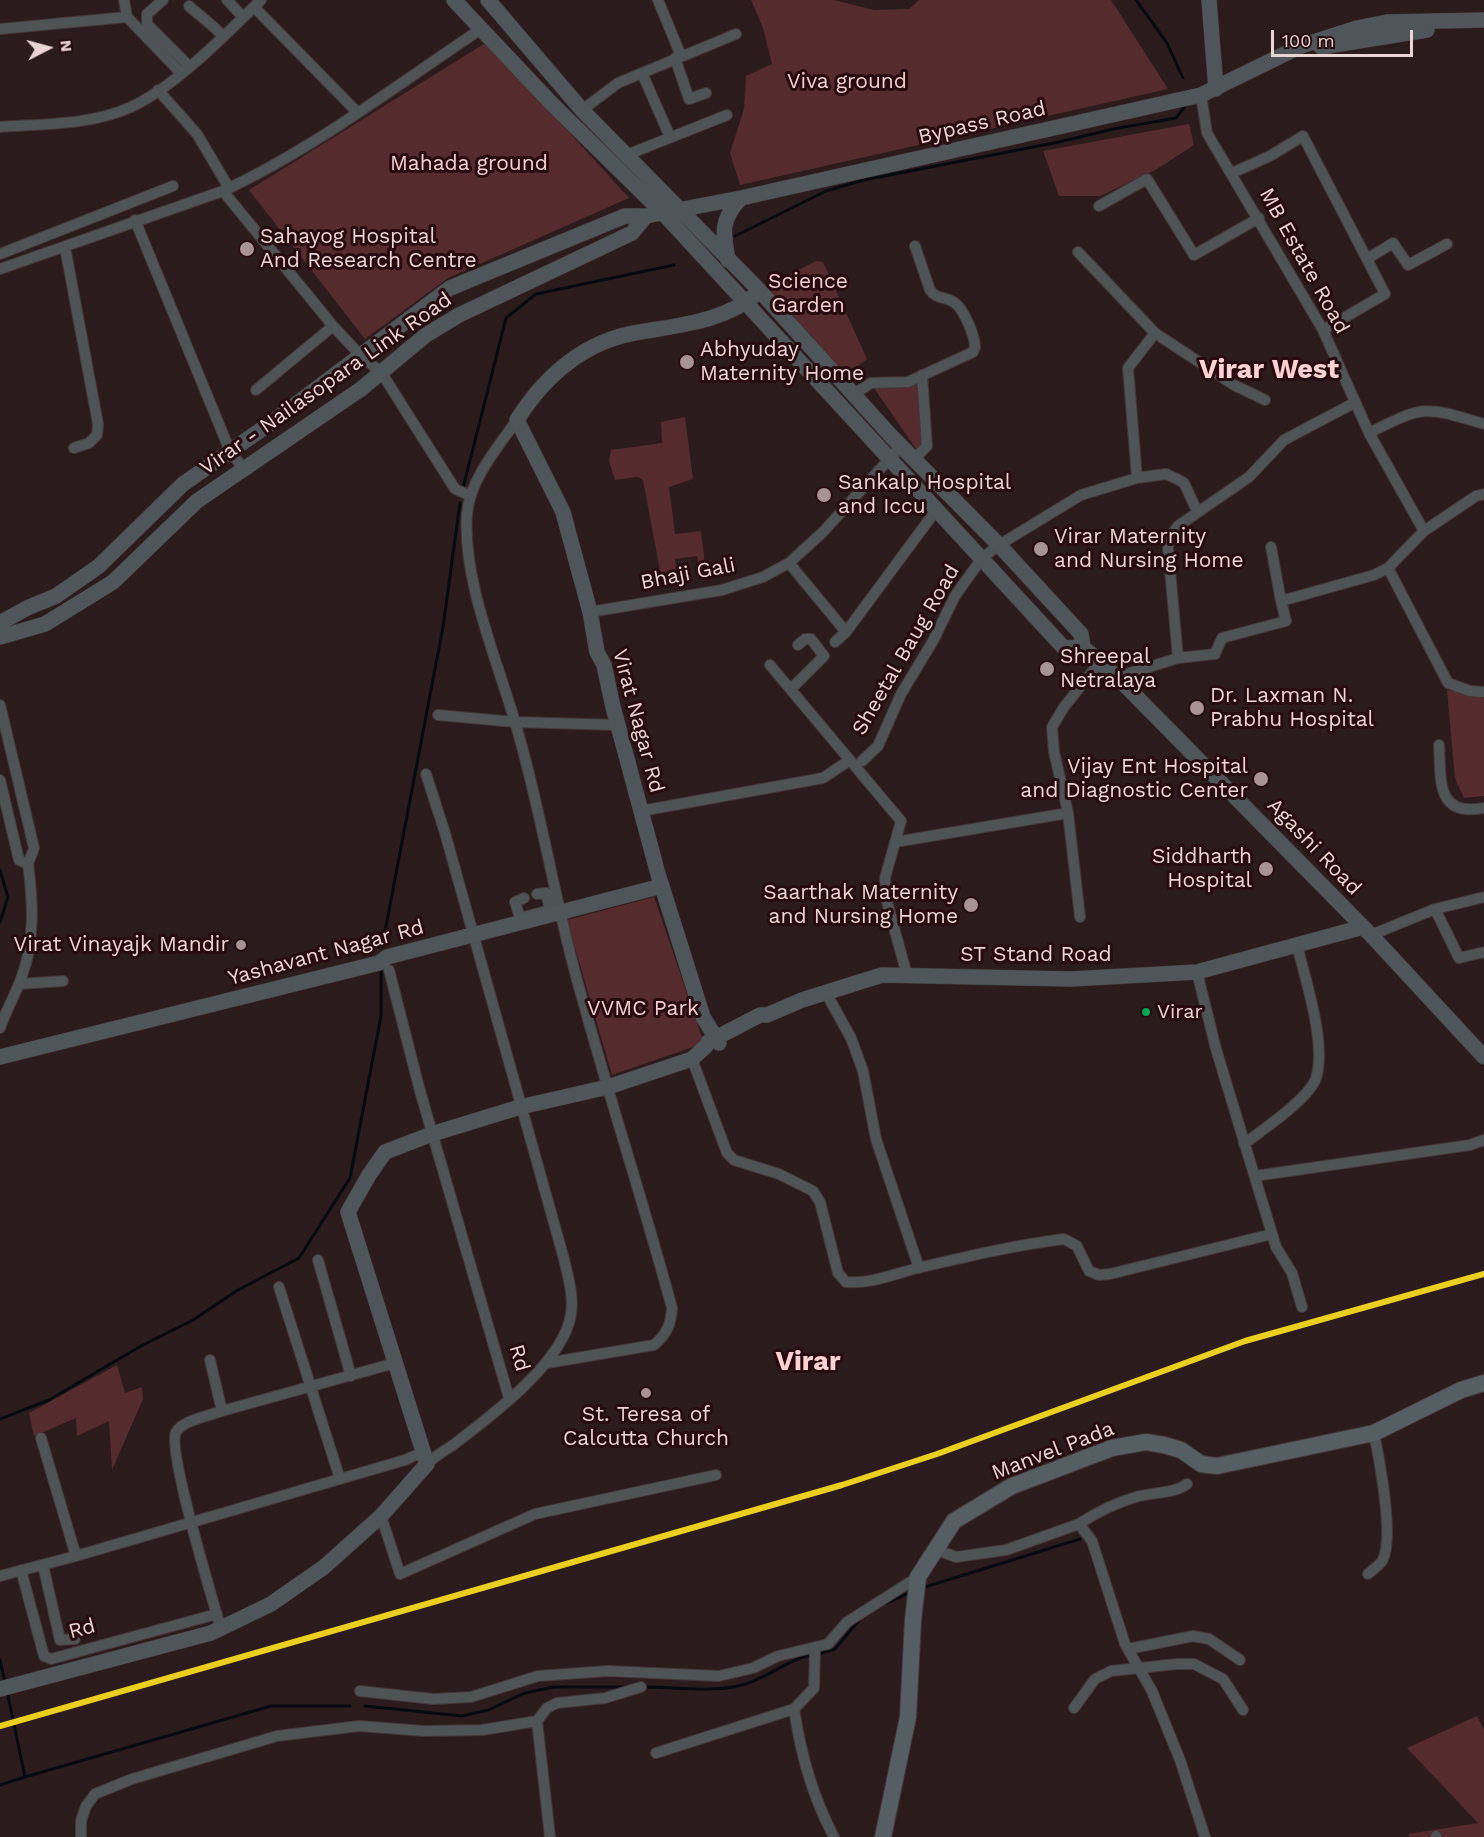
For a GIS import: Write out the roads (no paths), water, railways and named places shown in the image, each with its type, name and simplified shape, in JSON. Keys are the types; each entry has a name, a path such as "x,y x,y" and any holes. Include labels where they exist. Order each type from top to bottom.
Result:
{"main road":[{"name":"Manvel Pada","path":"883,1837 908,1717 913,1620 918,1577 954,1521 1012,1486 1112,1448 1146,1443 1164,1445 1181,1450 1201,1464 1217,1466 1389,1428 1461,1390 1484,1383"}],"street":[{"path":"124,0 126,18 185,67"},
{"path":"163,0 147,14 147,24 185,67"},
{"path":"227,0 241,15"},
{"name":"Agashi Road","path":"488,0 624,156 760,291 901,446 999,545 1081,634 1083,647 1117,677 1367,931 1484,1057"},
{"path":"658,0 678,57 689,99 706,93"},
{"path":"1209,0 1220,88"},
{"path":"1217,0 1220,88"},
{"name":"Agashi Road","path":"461,2 481,29 551,103 662,212 1064,648 1083,647"},
{"path":"0,127 87,119 130,107 158,90 222,35 241,15 258,4 357,112"},
{"path":"189,6 222,35"},
{"path":"0,29 126,18"},
{"name":"Bypass Road","path":"646,216 741,198 1201,95 1220,88 1301,46 1327,36 1387,22 1484,20"},
{"path":"1301,46 1316,48 1407,32 1449,28 1484,28"},
{"path":"0,269 226,189 258,174 357,112 481,29"},
{"path":"582,110 618,83 736,34"},
{"path":"642,73 670,137"},
{"path":"158,90 197,134 226,189 333,326 360,355 381,372 455,489 469,495"},
{"name":"MB Estate Road","path":"1201,95 1207,133 1233,173 1323,330 1354,403 1424,531"},
{"path":"624,156 727,115"},
{"path":"1233,173 1270,156 1303,136 1385,294 1323,330"},
{"path":"1099,206 1147,179 1194,255 1259,218"},
{"path":"0,254 173,186"},
{"path":"728,260 723,236 725,222 728,212 741,198"},
{"name":"Virar - Nailasopara Link Road","path":"0,623 56,596 99,566 183,484 450,288 625,216 646,216"},
{"name":"Virar - Nailasopara Link Road","path":"0,637 45,624 113,582 196,501 361,389 426,335 459,315 632,233 646,216"},
{"path":"135,220 230,451 243,468"},
{"path":"1367,259 1393,243 1408,265 1447,244"},
{"path":"854,394 871,383 908,382 973,351 975,342 960,308 950,300 937,298 930,291 915,246"},
{"path":"65,247 98,424 97,435 89,443 74,448"},
{"path":"1078,252 1155,333 1234,385 1265,400"},
{"path":"554,914 515,722 471,570 467,537 469,495 485,464 540,387 569,360 603,343 637,332 690,325 747,303 760,291"},
{"path":"256,390 333,326"},
{"path":"1137,478 1128,368 1155,333"},
{"path":"919,454 927,446 922,375"},
{"path":"1178,658 1168,549 1169,538 1178,526 1197,511 1249,477 1284,440 1354,403"},
{"path":"1369,432 1414,411 1428,409 1484,424"},
{"name":"Virat Nagar Rd","path":"517,420 563,512 590,612 597,652 604,665 614,725 641,811 658,887 713,1042"},
{"name":"Bhaji Gali","path":"590,612 722,590 763,577 789,563 901,446"},
{"name":"Sheetal Baug Road","path":"641,811 823,778 878,746 901,694 933,641 955,597 982,558 999,545 1081,495 1137,478 1166,474 1184,483 1197,511"},
{"path":"1281,601 1374,575 1388,568 1424,531 1476,496 1484,494"},
{"path":"835,642 846,632 937,509"},
{"path":"1117,677 1178,658 1215,654 1222,638 1286,621 1271,547"},
{"path":"789,563 846,632"},
{"path":"1388,568 1448,683 1470,691 1484,692"},
{"path":"794,687 824,656 811,639 805,639 798,645"},
{"path":"781,661 779,666 794,687 856,760 901,821 885,878 887,902 907,975"},
{"path":"1080,917 1068,813 1054,753 1052,727 1064,707 1100,662"},
{"path":"770,665 794,687"},
{"path":"0,705 34,848 28,864 33,898 31,935 19,984 0,1028"},
{"path":"438,715 515,722 614,725 658,887"},
{"path":"1439,745 1443,792 1449,804 1459,809 1484,808"},
{"path":"426,774 474,935 519,1107 564,1259 571,1292 571,1314 562,1342 547,1363 509,1398"},
{"path":"0,780 19,860 28,864"},
{"path":"895,842 1068,813"},
{"name":"Yashavant Nagar Rd","path":"0,1057 380,963 388,964 474,935 658,887"},
{"path":"537,894 546,893 554,914 608,1087 672,1308 672,1322 666,1334 654,1345 547,1363"},
{"path":"1367,931 1435,909 1484,897"},
{"path":"524,898 515,902 520,918 554,914"},
{"path":"1435,909 1459,958 1484,952"},
{"name":"ST Stand Road","path":"693,1059 713,1042 763,1020 767,1015 882,975 1071,979 1197,972 1297,945 1367,931"},
{"path":"1244,1144 1305,1094 1316,1079 1318,1052 1314,1010 1297,945"},
{"path":"0,1047 378,956 388,964"},
{"name":"Rd","path":"21,1570 44,1656 51,1659 219,1622 301,1586 381,1516 425,1458 509,1398 432,1134 388,964"},
{"path":"1197,972 1244,1144 1276,1247 1292,1273 1302,1307"},
{"path":"19,984 63,981"},
{"path":"826,993 852,1038 863,1071 876,1140 919,1268"},
{"path":"3,1575 340,1479 425,1458 348,1212 369,1175 385,1152 432,1134 519,1107 608,1087 693,1059 727,1153 734,1160 779,1174 813,1191 820,1202 838,1273 846,1282 861,1283 879,1280 919,1268 1064,1239 1077,1246 1089,1271 1099,1275 1272,1234"},
{"path":"1255,1176 1470,1145 1484,1140"},
{"path":"318,1260 351,1376"},
{"path":"279,1287 340,1479"},
{"path":"210,1360 222,1411"},
{"path":"0,1689 219,1622 191,1522 175,1448 175,1435 180,1426 222,1411 395,1363"},
{"path":"1368,1574 1383,1561 1387,1538 1385,1500 1374,1432"},
{"path":"41,1438 76,1556"},
{"path":"381,1516 400,1574 535,1514 716,1475"},
{"path":"934,1549 956,1557 1006,1550 1079,1524 1098,1511 1122,1501 1153,1492 1177,1490 1186,1484"},
{"path":"1079,1524 1092,1541 1111,1605 1128,1649 1152,1691 1180,1760 1189,1794 1205,1837"},
{"path":"42,1565 60,1640 75,1639"},
{"path":"360,1691 433,1699 461,1698 538,1676 609,1671 719,1676 753,1668 778,1656 828,1644 847,1622 918,1577"},
{"path":"1128,1649 1193,1636 1209,1639 1239,1660"},
{"path":"656,1753 794,1709 814,1688 815,1648"},
{"path":"1074,1708 1095,1679 1111,1671 1194,1664 1223,1679 1243,1710"},
{"path":"81,1837 81,1821 86,1806 95,1794 132,1779 278,1736 359,1726 424,1731 482,1730 537,1721 548,1708 557,1703 605,1698 641,1687"},
{"path":"794,1709 801,1755 818,1808 834,1837"},
{"path":"537,1721 550,1837"}],"waterway":[{"path":"1136,0 1167,43 1183,78"},
{"path":"735,236 826,191 864,180 1176,118 1185,106"},
{"path":"463,488 506,318 536,294 674,265"},
{"path":"382,947 443,627 460,503"},
{"path":"0,870 8,897 0,922"},
{"path":"0,1419 49,1400 141,1346 193,1320 238,1290 299,1258 350,1178 381,1016 381,967"},
{"path":"925,1587 1080,1539"},
{"path":"886,1603 909,1593"},
{"path":"821,1653 835,1649 860,1619"},
{"path":"645,1687 706,1689 742,1685 810,1655"},
{"path":"0,1660 5,1682"},
{"path":"365,1706 462,1716 488,1710 525,1693 554,1687 626,1687"},
{"path":"0,1785 25,1777 7,1691"},
{"path":"25,1777 271,1706 350,1706"}],"place":[{"name":"Sahayog Hospital And Research Centre","path":"247,249"},
{"name":"Abhyuday Maternity Home","path":"687,362"},
{"name":"Sankalp Hospital and Iccu","path":"824,495"},
{"name":"Virar Maternity and Nursing Home","path":"1041,549"},
{"name":"Shreepal Netralaya","path":"1047,669"},
{"name":"Dr. Laxman N. Prabhu Hospital","path":"1197,708"},
{"name":"Vijay Ent Hospital and Diagnostic Center","path":"1261,779"},
{"name":"Siddharth Hospital","path":"1266,869"},
{"name":"Saarthak Maternity and Nursing Home","path":"971,905"},
{"name":"Virat Vinayajk Mandir","path":"241,945"},
{"name":"Virar","path":"1146,1012"},
{"name":"St. Teresa of Calcutta Church","path":"646,1393"}],"district":[{"name":"Virar West","path":"1269,370"},
{"name":"Virar","path":"808,1362"}],"park label":[{"name":"Viva ground","path":"847,82"},
{"name":"Mahada ground","path":"469,164"},
{"name":"Science Garden","path":"808,294"},
{"name":"VVMC Park","path":"643,1009"}]}
